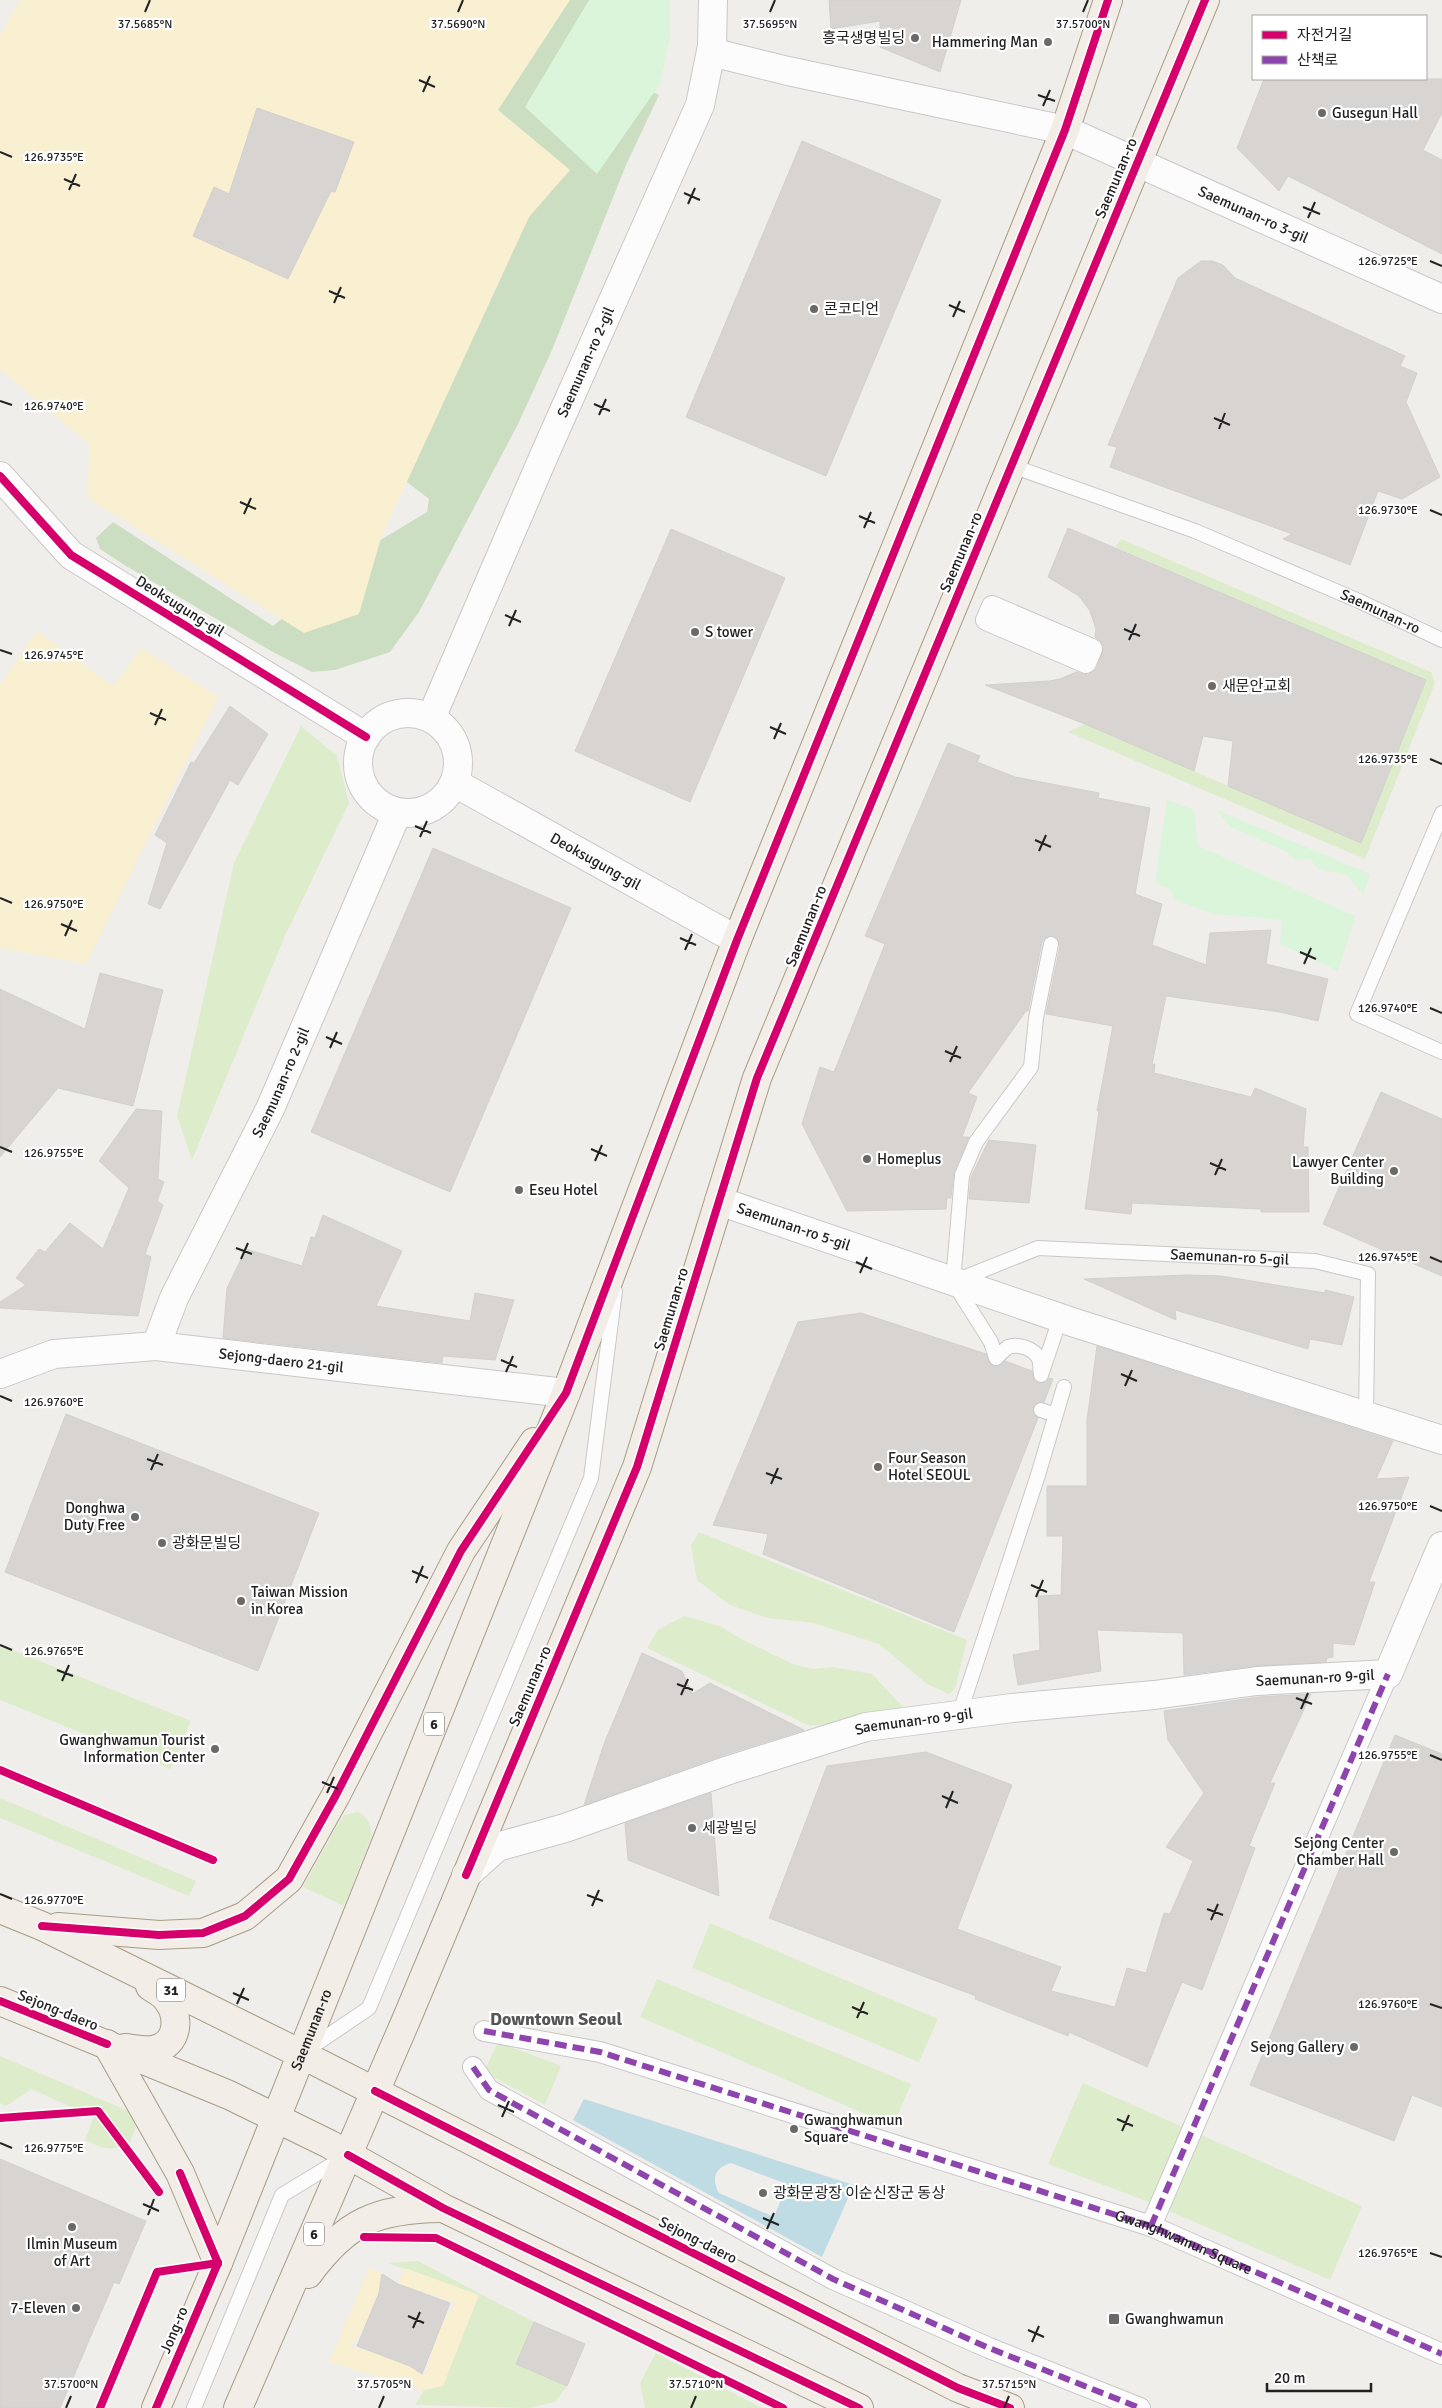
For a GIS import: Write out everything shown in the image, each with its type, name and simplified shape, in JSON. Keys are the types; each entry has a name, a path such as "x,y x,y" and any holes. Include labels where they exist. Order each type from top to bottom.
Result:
{"main road":[{"name":"Saemunan-ro","path":"277,2118 566,1393 737,940 1065,130 1108,0"},
{"name":"Saemunan-ro","path":"348,2155 637,1467 757,1078 1205,0"},
{"path":"42,1926 159,1935 203,1933 245,1916 289,1880 336,1795 461,1551 566,1393"},
{"name":"Sejong-daero","path":"0,1909 42,1926 301,2054 958,2388 1010,2408"},
{"path":"42,1926 150,1986 166,1998 174,2011 176,2029 168,2043 153,2050 135,2050 106,2044"},
{"name":"Sejong-daero","path":"0,2001 229,2095 348,2155 443,2208 858,2408"},
{"path":"106,2044 180,2173 218,2263"},
{"name":"Jong-ro","path":"156,2408 277,2118"},
{"name":"6","path":"238,2408 348,2155"},
{"path":"280,2313 327,2248 350,2230 388,2211 443,2208"}],"street":[{"name":"Saemunan-ro 2-gil","path":"431,718 546,451 700,105 711,52 713,0"},
{"path":"711,52 798,74 1065,130"},
{"name":"Saemunan-ro 3-gil","path":"1065,130 1138,161 1442,299"},
{"name":"Deoksugung-gil","path":"0,476 70,555 366,737"},
{"path":"417,713 431,718 443,727 453,739 458,753 455,783 445,798 431,809 414,814 397,813 381,806 368,794 360,779 358,761 362,744 371,729 385,719 402,714 417,713"},
{"name":"Deoksugung-gil","path":"455,783 737,940"},
{"name":"Saemunan-ro 2-gil","path":"156,1346 174,1298 270,1109 397,813"},
{"name":"Saemunan-ro 5-gil","path":"719,1201 1060,1318 1366,1418 1442,1440"},
{"name":"Sejong-daero 21-gil","path":"0,1374 54,1354 156,1346 566,1393"},
{"path":"1151,2226 1442,1546"},
{"name":"Saemunan-ro 9-gil","path":"466,1875 497,1847 565,1828 729,1770 866,1727 959,1715 1154,1695 1256,1681 1388,1674"},
{"name":"Gwanghwamun Square","path":"484,2032 600,2052 1151,2226 1442,2354"},
{"path":"473,2067 489,2090 833,2279 989,2348 1140,2408"}],"lane":[{"name":"Saemunan-ro","path":"1012,466 1195,531 1359,601 1442,640"},
{"path":"1442,813 1357,1014 1442,1052"},
{"path":"1051,944 1036,1018 1031,1067 976,1142 962,1175 953,1282 991,1342 996,1358 1007,1348 1014,1346 1025,1348 1034,1352 1039,1358 1041,1375 1060,1318"},
{"name":"Saemunan-ro 5-gil","path":"953,1282 1038,1248 1315,1261 1368,1274 1366,1418"},
{"path":"301,2054 370,2008 591,1478 620,1250"},
{"path":"959,1715 1038,1475 1064,1387"},
{"path":"1041,1410 1055,1415"},
{"path":"194,2408 282,2195 348,2155"}],"green space":[{"path":"337,0 638,0 648,90 659,95 626,165 552,350 518,424 419,612 390,652 335,670 312,672 273,652 126,566 100,549 96,538 113,522 273,626 298,606 323,626 337,622 379,541 427,512 429,499 403,479"},
{"path":"589,0 670,0 670,38 660,84 597,174 525,107"},
{"path":"1121,539 1431,672 1435,683 1365,859 1068,732 1085,724 1360,843 1426,681 1115,547"},
{"path":"301,726 337,756 349,803 284,938 192,1160 177,1116 234,863"},
{"path":"1167,800 1194,810 1198,846 1355,916 1338,971 1280,944 1282,920 1214,914 1173,899 1172,891 1155,883"},
{"path":"1215,809 1370,874 1363,895 1347,875 1318,869 1310,859 1296,860 1283,850 1231,827"},
{"path":"699,1532 967,1640 955,1689 949,1694 927,1684 879,1644 814,1623 768,1618 730,1605 697,1580 691,1545"},
{"path":"684,1616 720,1626 741,1639 795,1665 814,1669 833,1667 872,1674 916,1721 866,1727 808,1725 647,1648 658,1630"},
{"path":"0,1645 191,1721 171,1769 0,1700"},
{"path":"0,1798 196,1881 189,1896 0,1818"},
{"path":"358,1812 368,1821 372,1835 344,1906 303,1887 344,1815"},
{"path":"710,1923 938,2019 919,2062 692,1968"},
{"path":"657,1979 911,2084 893,2126 640,2017"},
{"path":"498,2042 561,2066 545,2105 484,2072"},
{"path":"0,2056 128,2111 136,2126 130,2143 117,2148 107,2148 85,2140 94,2117 31,2089 6,2106 0,2103"},
{"path":"1083,2083 1362,2206 1330,2280 1141,2199 1048,2164"},
{"path":"418,2261 534,2322 516,2364 567,2386 555,2402 529,2408 415,2405 424,2390 443,2386 478,2295 388,2263"},
{"path":"656,2353 762,2408 645,2408 640,2383"}],"sand":[{"path":"20,0 570,0 498,110 570,170 529,217 381,538 359,614 304,633 88,498 89,444 0,369 0,36"},
{"path":"37,631 113,686 141,648 218,697 86,964 0,948 0,685"},
{"path":"370,2267 382,2274 380,2284 367,2322 350,2347 390,2358 426,2376 437,2338 445,2320 456,2303 398,2284 405,2268 479,2295 443,2386 424,2390 329,2362"}],"water":[{"path":"584,2099 854,2185 822,2257 573,2120","holes":["731,2163 787,2184 774,2217 719,2193 715,2178 721,2167"]}],"building":[{"name":"흥국생명빌딩","path":"829,0 961,0 940,72 880,47 880,21 831,29"},
{"path":"1442,79 1442,113 1423,150 1442,160 1442,254 1288,176 1279,191 1237,148 1264,80"},
{"path":"257,108 354,142 335,192 331,191 288,279 193,236 214,187 229,194"},
{"name":"콘코디언","path":"802,141 941,200 826,476 686,417"},
{"path":"1201,261 1212,261 1223,265 1235,278 1405,356 1400,366 1417,373 1406,402 1440,477 1402,499 1378,491 1350,565 1283,539 1292,534 1110,467 1117,447 1108,445 1178,278"},
{"name":"새문안교회","path":"1068,528 1426,680 1361,843 1228,786 1233,741 1203,736 1194,771 1085,724 985,685 1049,681 1060,679 1076,672 1088,675 1097,668 1104,647 1095,637 1096,629 1090,611 1079,596 1048,577"},
{"name":"S tower","path":"671,529 785,578 690,802 575,751"},
{"path":"230,706 268,734 238,785 230,780 160,909 148,904 167,843 155,835 191,762 194,763"},
{"path":"948,743 980,756 977,762 1015,777 1099,793 1098,798 1150,808 1135,894 1162,904 1152,945 1206,965 1210,933 1271,930 1266,964 1328,979 1318,1021 1280,1012 1166,996 1152,1064 1155,1064 1154,1073 1251,1097 1255,1088 1306,1109 1303,1147 1308,1147 1309,1212 1261,1212 1261,1209 1132,1203 1131,1214 1085,1209 1099,1111 1097,1111 1113,1026 1046,1014 1060,946 1057,938 1052,935 1045,938 1042,942 1028,1011 1026,1011 968,1093 977,1097 962,1137 969,1137 954,1172 951,1198 947,1198 946,1209 847,1211 802,1124 820,1067 834,1072 885,944 865,936"},
{"path":"433,848 571,908 450,1192 311,1132"},
{"path":"100,973 163,990 133,1106 58,1088 0,1157 0,989 85,1029"},
{"name":"Lawyer Center Building","path":"1381,1092 1442,1119 1442,1276 1323,1224"},
{"path":"136,1109 162,1111 158,1179 164,1182 157,1201 163,1205 145,1254 151,1257 138,1316 0,1308 0,1302 26,1285 16,1278 39,1249 45,1252 70,1223 103,1249 129,1188 99,1161"},
{"path":"989,1140 1036,1145 1029,1203 969,1199 971,1177"},
{"path":"323,1215 402,1251 376,1306 470,1321 475,1293 514,1300 495,1360 443,1356 442,1363 223,1338 227,1288 246,1249 302,1266 311,1237 315,1238"},
{"path":"1187,1275 1221,1276 1325,1293 1325,1290 1354,1297 1342,1345 1310,1339 1308,1349 1175,1310 1176,1320 1084,1279"},
{"name":"Four Season Hotel SEOUL","path":"861,1313 986,1354 990,1364 993,1366 999,1366 1005,1361 1032,1371 1034,1380 1038,1383 1046,1382 1049,1378 1053,1379 1044,1402 1039,1402 1033,1407 1033,1412 1038,1418 954,1632 763,1554 768,1534 713,1525 798,1322"},
{"path":"1097,1346 1393,1441 1376,1479 1409,1477 1369,1582 1375,1582 1354,1645 1333,1643 1333,1657 1327,1658 1326,1662 1255,1666 1184,1675 1183,1633 1097,1630 1101,1671 1018,1685 1013,1655 1040,1650 1038,1596 1061,1595 1063,1536 1047,1536 1047,1486 1087,1486 1087,1420"},
{"name":"광화문빌딩","path":"66,1414 319,1513 258,1671 5,1572"},
{"path":"642,1653 682,1671 692,1694 710,1683 804,1730 724,1755 584,1805 604,1744"},
{"path":"1311,1694 1270,1783 1275,1783 1249,1846 1255,1848 1202,1990 1182,1982 1147,2067 1069,2032 1068,2036 975,1999 976,1996 769,1918 827,1766 926,1752 1012,1785 957,1929 1061,1967 1051,1991 1115,2007 1127,1968 1146,1973 1164,1913 1170,1914 1193,1861 1166,1847 1204,1793 1168,1740 1164,1711 1258,1697"},
{"path":"1395,1735 1442,1754 1442,2107 1412,2095 1394,2141 1250,2085"},
{"name":"세광빌딩","path":"711,1793 719,1896 628,1860 625,1823"},
{"path":"0,2159 146,2221 119,2284 114,2282 60,2408 0,2408"},
{"path":"382,2274 398,2284 450,2303 422,2374 410,2366 357,2346 379,2293"},
{"path":"534,2322 585,2344 567,2386 516,2364"}],"marked path":[{"path":"1151,2226 1388,1674"},
{"path":"484,2031 600,2052 1151,2226 1442,2354"},
{"path":"473,2067 489,2090 833,2279 989,2348 1140,2408"}],"cycle path":[{"path":"42,1926 159,1935 203,1933 245,1916 289,1879 336,1795 461,1551 566,1393 737,940 1065,130 1108,0"},
{"path":"466,1875 637,1467 757,1078 1205,0"},
{"path":"0,476 71,555 366,737"},
{"path":"0,1770 213,1860"},
{"path":"0,2001 107,2044"},
{"path":"375,2091 958,2388 1010,2408"},
{"path":"0,2118 98,2111 159,2192"},
{"path":"348,2155 443,2208 859,2408"},
{"path":"180,2173 218,2263"},
{"path":"364,2237 436,2238 783,2408"},
{"path":"100,2408 157,2272 218,2263"},
{"path":"156,2408 218,2263"}],"place":[{"name":"흥국생명빌딩","path":"915,38"},
{"name":"Hammering Man","path":"1048,42"},
{"name":"Gusegun Hall","path":"1322,113"},
{"name":"콘코디언","path":"814,309"},
{"name":"S tower","path":"695,632"},
{"name":"새문안교회","path":"1212,686"},
{"name":"Homeplus","path":"867,1159"},
{"name":"Lawyer Center Building","path":"1394,1171"},
{"name":"Eseu Hotel","path":"519,1190"},
{"name":"Four Season Hotel SEOUL","path":"878,1467"},
{"name":"Donghwa Duty Free","path":"135,1517"},
{"name":"광화문빌딩","path":"162,1543"},
{"name":"Taiwan Mission in Korea","path":"241,1601"},
{"name":"Gwanghwamun Tourist Information Center","path":"215,1749"},
{"name":"세광빌딩","path":"692,1828"},
{"name":"Sejong Center Chamber Hall","path":"1394,1852"},
{"name":"Sejong Gallery","path":"1354,2047"},
{"name":"Gwanghwamun Square","path":"794,2129"},
{"name":"광화문광장 이순신장군 동상","path":"763,2193"},
{"name":"Ilmin Museum of Art","path":"72,2227"},
{"name":"7-Eleven","path":"76,2308"},
{"name":"Gwanghwamun","path":"1114,2319"}],"district":[{"name":"Downtown Seoul","path":"556,2019"}]}
